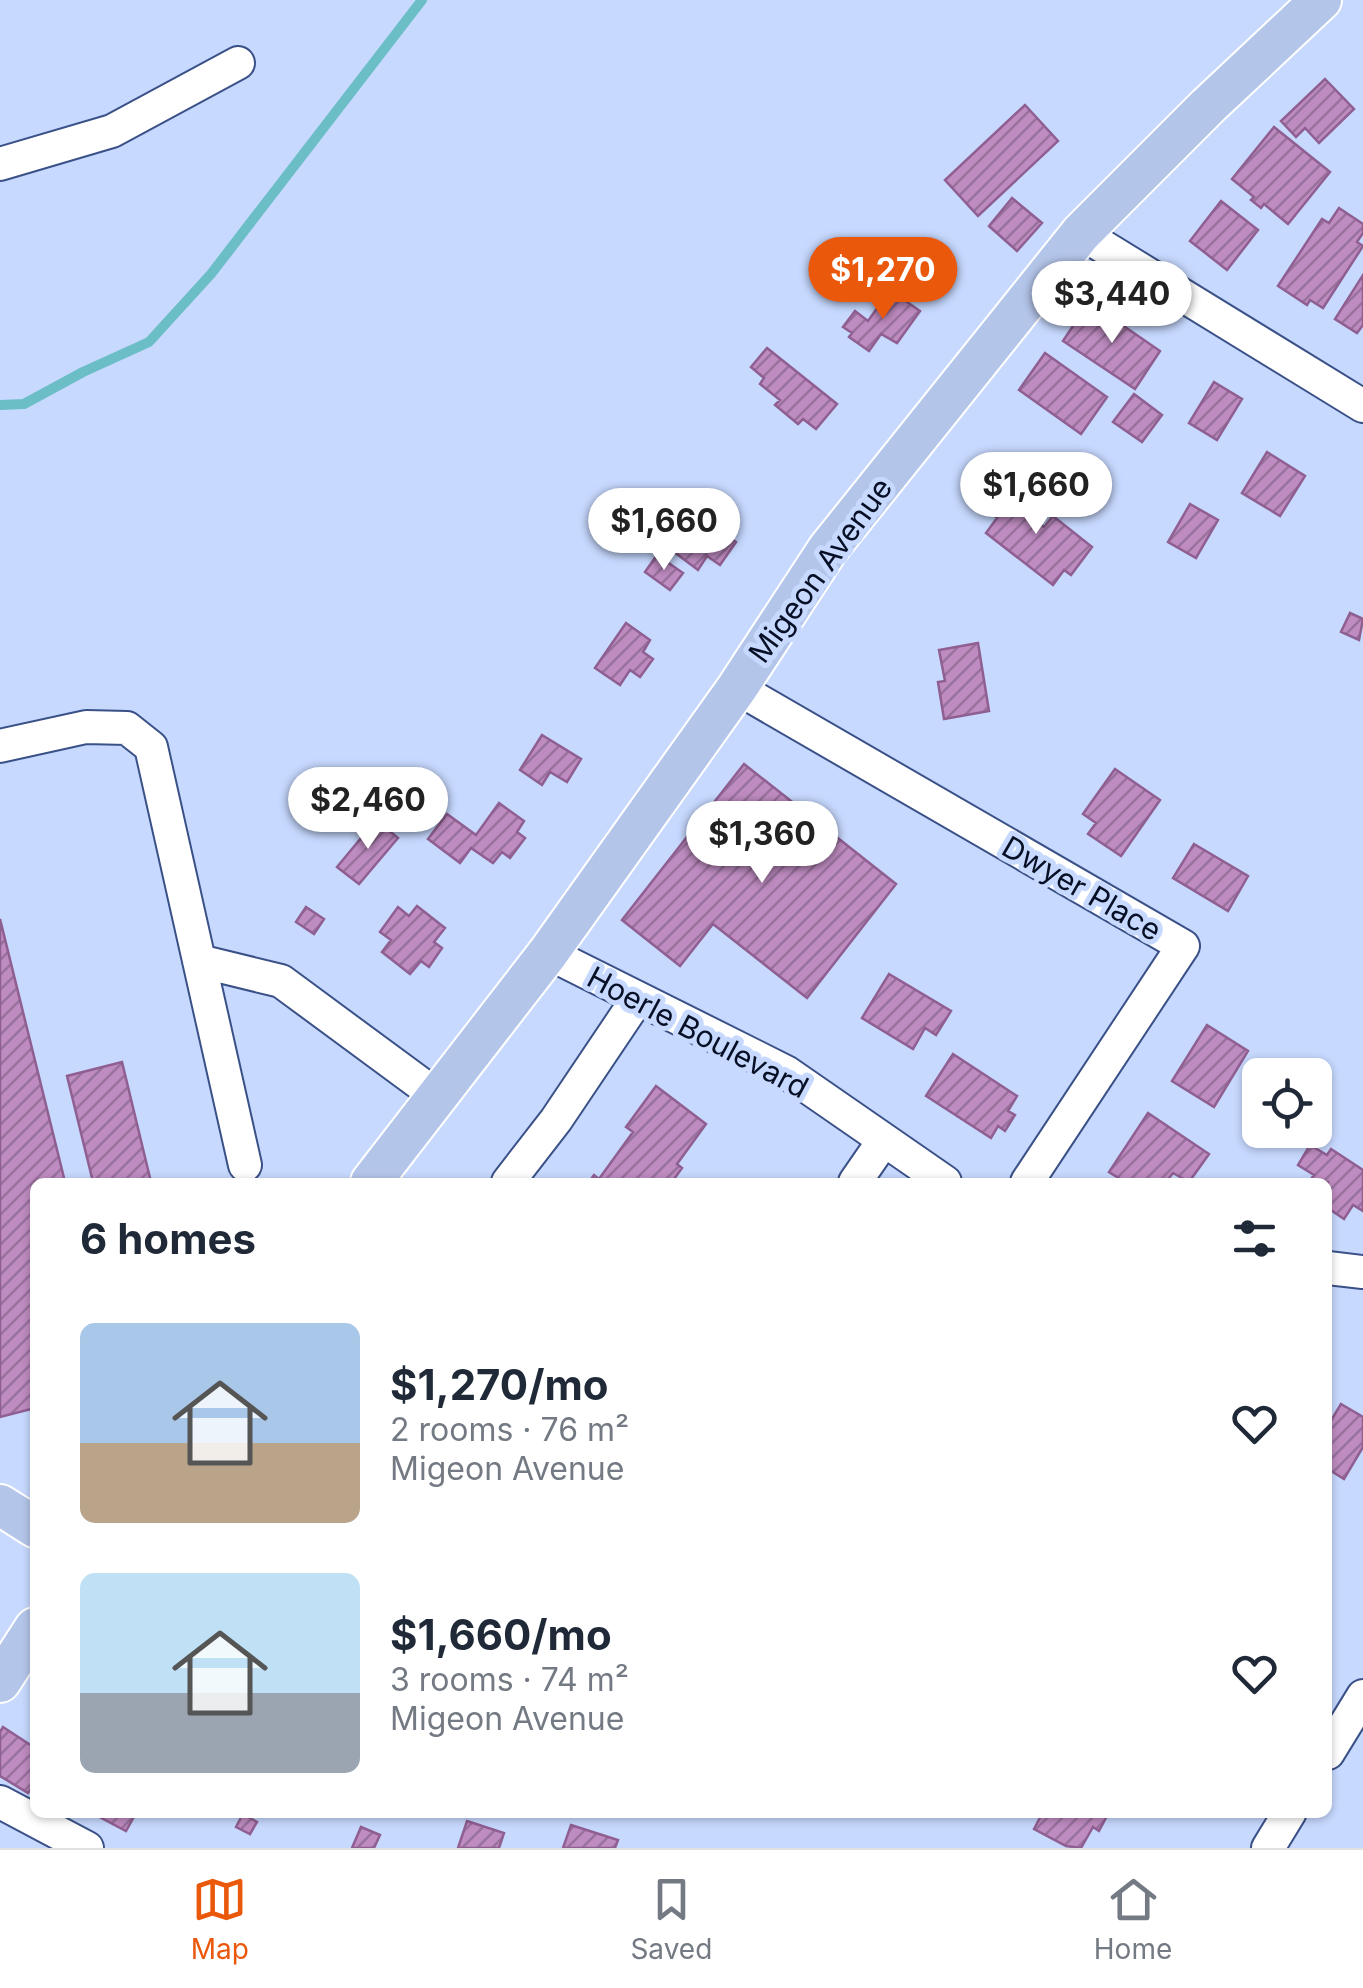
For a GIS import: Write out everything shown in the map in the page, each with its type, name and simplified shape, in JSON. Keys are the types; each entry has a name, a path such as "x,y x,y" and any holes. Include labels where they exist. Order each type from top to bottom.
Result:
{"main road":[{"name":"Migeon Avenue","path":"373,1178 548,953 737,688 828,549 1081,234 1321,0"},
{"path":"0,1504 30,1524"},
{"path":"0,1682 30,1636"}],"street":[{"path":"0,164 112,131 238,63"},
{"path":"1081,234 1363,406"},
{"name":"Dwyer Place","path":"737,688 1183,946 1030,1178"},
{"path":"0,746 86,727 127,728 151,747 245,1165"},
{"name":"Hoerle Boulevard","path":"548,953 786,1072 939,1178"},
{"path":"199,961 280,981 437,1096"},
{"path":"511,1178 556,1120 638,998"},
{"path":"858,1178 884,1140"},
{"path":"1332,1268 1363,1272"},
{"path":"1332,1746 1363,1696"},
{"path":"0,1802 86,1848"},
{"path":"1268,1848 1286,1818"}],"building":[{"path":"1325,79 1354,109 1319,143 1305,128 1296,137 1281,121"},
{"path":"1025,105 1058,141 978,216 945,180"},
{"path":"1274,127 1330,172 1288,224 1264,204 1261,208 1251,200 1254,197 1232,179"},
{"path":"1012,198 1042,223 1017,251 989,226"},
{"path":"1221,201 1258,230 1227,270 1190,241"},
{"path":"1339,208 1363,224 1357,242 1363,246 1323,308 1310,300 1307,305 1278,286 1322,219 1329,223"},
{"path":"1363,275 1363,325 1357,333 1335,319"},
{"path":"890,290 920,311 897,343 881,334 869,351 849,337 852,333 843,327 855,311 868,321"},
{"path":"1089,302 1160,351 1135,389 1063,341"},
{"path":"767,348 837,404 816,429 803,419 798,424 775,405 780,400 760,384 764,378 751,367"},
{"path":"1045,353 1107,397 1081,434 1019,390"},
{"path":"1214,382 1242,399 1217,440 1189,423"},
{"path":"1134,394 1162,415 1142,442 1113,422"},
{"path":"1267,452 1305,476 1280,516 1242,493"},
{"path":"1010,483 1040,506 1032,518 1044,527 1053,516 1092,547 1071,575 1064,570 1053,585 986,533 997,518 989,512"},
{"path":"1190,504 1218,520 1196,558 1168,542"},
{"path":"699,516 736,542 720,565 707,556 698,570 674,552"},
{"path":"657,555 683,573 670,590 645,572"},
{"path":"1350,613 1363,619 1359,640 1341,632"},
{"path":"626,623 650,640 643,652 653,659 640,677 630,670 620,685 595,668"},
{"path":"978,643 989,711 944,719 938,682 945,681 939,650"},
{"path":"542,735 581,759 567,782 550,772 542,785 520,770"},
{"path":"744,764 896,884 807,998 713,924 680,966 622,920"},
{"path":"1115,769 1160,800 1121,856 1088,834 1096,823 1083,814"},
{"path":"499,803 524,821 517,832 525,838 510,858 502,852 493,863 471,848 460,863 428,839 447,814 476,835"},
{"path":"376,820 398,838 359,884 337,867"},
{"path":"1194,844 1248,876 1228,911 1173,878"},
{"path":"417,906 445,928 434,942 442,948 429,967 421,961 410,974 382,952 391,940 380,932 398,907 409,916"},
{"path":"306,907 324,919 314,934 296,922"},
{"path":"0,919 64,1178 30,1178 30,1409 0,1417"},
{"path":"889,974 951,1011 936,1035 925,1028 913,1049 862,1018"},
{"path":"1207,1025 1248,1051 1214,1107 1172,1081"},
{"path":"953,1054 1017,1096 1008,1111 1015,1115 1005,1131 998,1126 991,1138 926,1096"},
{"path":"122,1062 150,1178 92,1178 67,1076"},
{"path":"656,1086 706,1124 677,1164 682,1168 675,1178 600,1178 633,1132 626,1127"},
{"path":"1148,1113 1209,1154 1192,1178 1173,1173 1169,1178 1119,1178 1109,1172"},
{"path":"1308,1148 1327,1155 1331,1149 1363,1170 1363,1211 1353,1205 1344,1219 1332,1211 1332,1178 1312,1178 1314,1175 1298,1165"},
{"path":"1341,1404 1363,1417 1363,1447 1344,1479 1332,1472 1332,1419"},
{"path":"3,1727 30,1745 28,1793 0,1776"},
{"path":"101,1818 133,1818 126,1831"},
{"path":"241,1818 257,1822 250,1834 236,1827"},
{"path":"1040,1818 1106,1818 1099,1831 1093,1827 1081,1848 1066,1846 1034,1829"},
{"path":"467,1821 504,1833 499,1848 458,1848"},
{"path":"571,1825 618,1840 615,1848 563,1848"},
{"path":"361,1827 380,1835 374,1848 352,1848"}],"waterway":[{"path":"0,405 24,404 149,342 211,274 422,0"}]}
